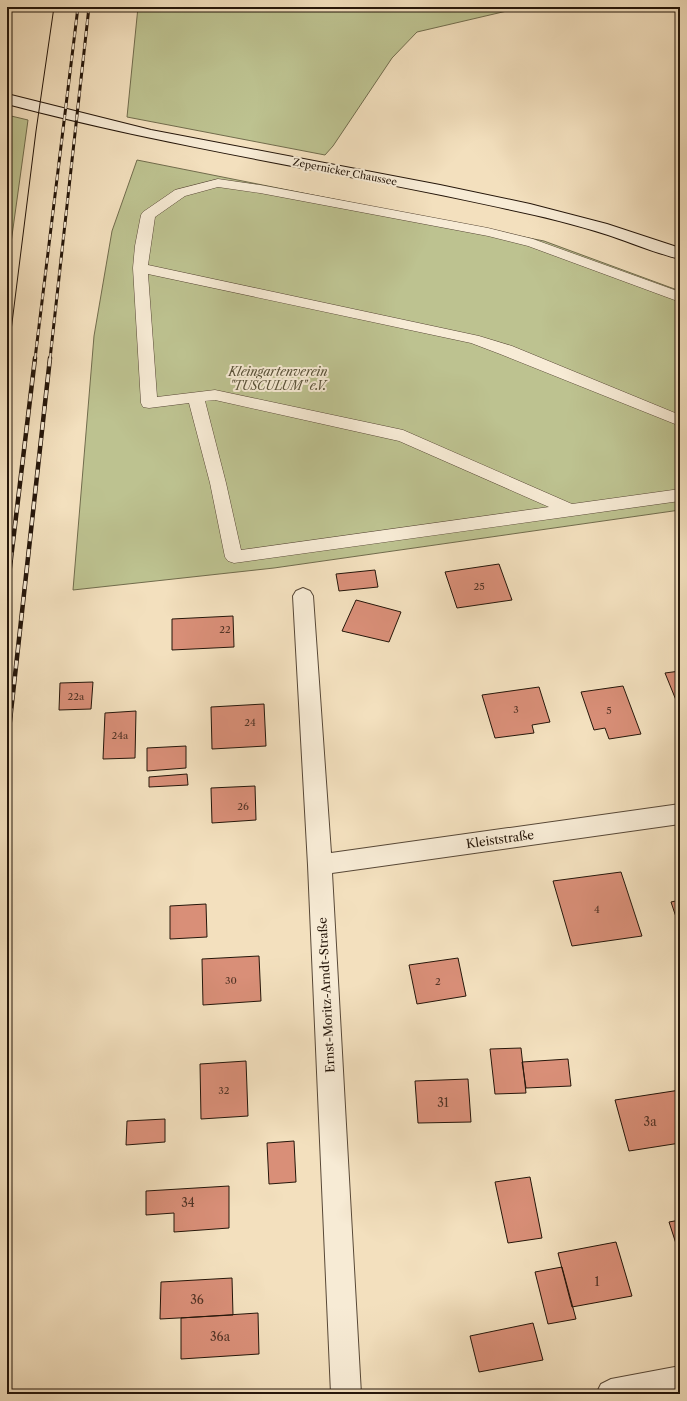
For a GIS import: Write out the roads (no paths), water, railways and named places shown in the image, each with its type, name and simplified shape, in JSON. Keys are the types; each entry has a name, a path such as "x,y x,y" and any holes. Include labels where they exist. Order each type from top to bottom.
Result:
{"street":[{"name":"Zepernicker Chaussee","path":"7,99 177,140 504,202 576,220 626,235 680,254"},
{"name":"Ernst-Moritz-Arndt-Straße","path":"303,596 320,865 346,1394"},
{"name":"Kleiststraße","path":"320,865 680,814"},
{"path":"611,1394 680,1381"}],"lane":[{"path":"570,510 403,436 215,395 149,403 140,268 142,246 148,216 180,193 218,183 323,200 488,232 533,243 680,297"},
{"path":"140,268 474,339 506,350 680,421"},
{"path":"196,397 218,483 234,557 680,495"}],"tram line":[{"path":"7,363 36,131 54,7"}],"railway":[{"path":"35,359 78,7"},
{"path":"50,359 89,7"},
{"path":"7,592 35,358"},
{"path":"7,748 50,358"}],"park label":[{"name":"Kleingartenverein \"TUSCULUM\" e.V.","path":"278,378"}]}
